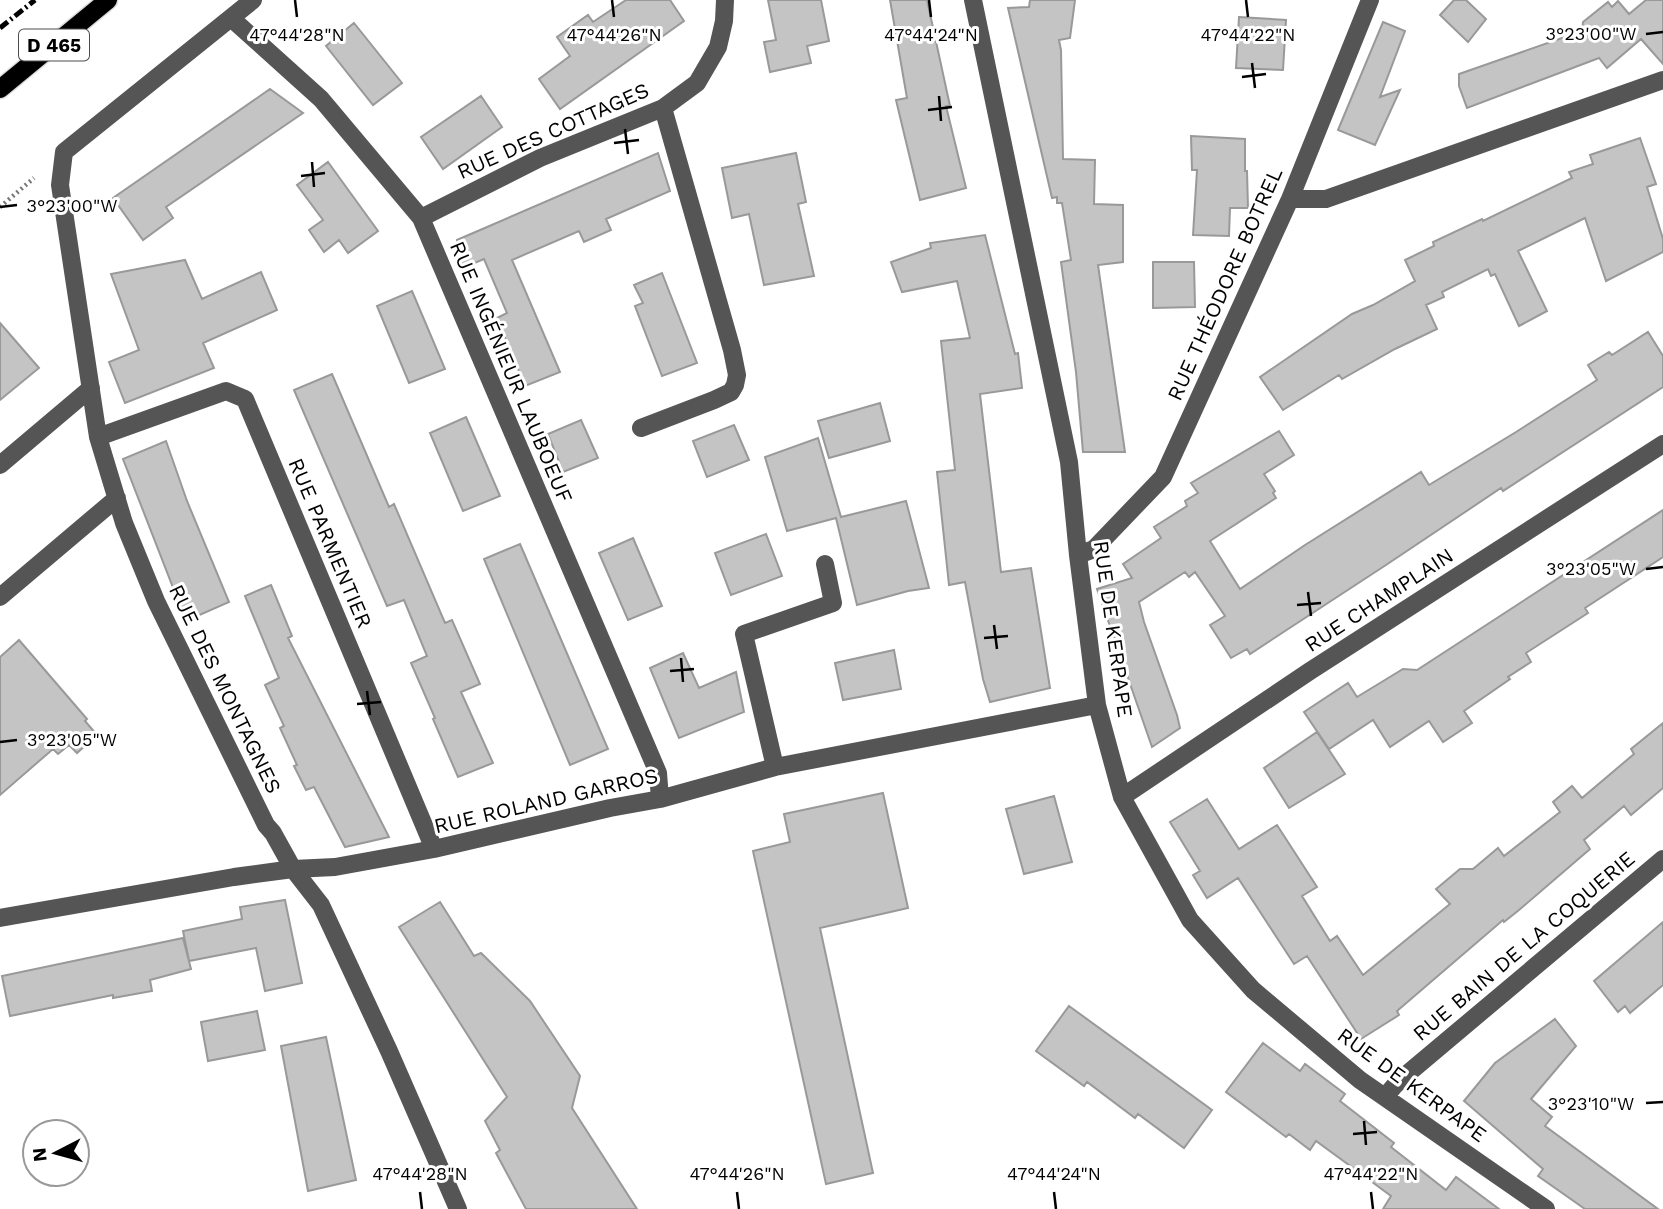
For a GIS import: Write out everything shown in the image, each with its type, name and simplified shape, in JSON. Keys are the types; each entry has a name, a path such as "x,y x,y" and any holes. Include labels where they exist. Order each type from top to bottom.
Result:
{"main road":[{"name":"D 465","path":"0,89 108,0"}],"street":[{"path":"231,18 253,0"},
{"name":"RUE DES COTTAGES","path":"421,218 540,158 663,108 697,83 718,47 724,21 725,0"},
{"name":"RUE DE KERPAPE","path":"973,0 1069,462 1097,705 1122,797 1190,920 1252,990 1360,1080 1546,1209"},
{"name":"RUE THÉODORE BOTREL","path":"1078,555 1094,549 1163,477 1290,199 1370,0"},
{"name":"RUE DES MONTAGNES","path":"231,18 64,152 60,186 98,437 124,523 156,601 266,825 293,869 321,905 458,1209"},
{"name":"RUE INGÉNIEUR LAUBOEUF","path":"231,18 321,99 421,218 659,773 660,799"},
{"path":"1290,199 1326,200 1663,80"},
{"path":"640,428 731,392 737,375 663,108"},
{"path":"0,465 91,388"},
{"name":"RUE PARMENTIER","path":"98,437 226,391 246,399 434,849"},
{"name":"RUE CHAMPLAIN","path":"1122,797 1310,671 1663,444"},
{"path":"0,597 117,498"},
{"path":"775,767 744,634 834,603 825,564"},
{"name":"RUE ROLAND GARROS","path":"0,918 233,877 293,869 335,867 434,849 660,799 775,767 1097,705"},
{"name":"RUE BAIN DE LA COQUERIE","path":"1385,1097 1406,1075 1663,859"}],"building":[{"path":"626,0 670,0 684,21 560,109 539,79 570,56 557,37 588,15 593,22"},
{"path":"768,0 821,0 829,41 807,46 811,63 770,72 764,42 776,40"},
{"path":"890,0 927,0 950,106 946,106 966,188 920,200 896,100 907,98"},
{"path":"1030,0 1075,0 1070,38 1059,40 1063,159 1095,160 1094,204 1123,205 1123,262 1098,265 1125,452 1083,452 1076,372 1061,262 1071,260 1062,203 1057,203 1057,197 1052,198 1008,8 1029,7"},
{"path":"1454,0 1466,0 1486,19 1468,42 1440,15"},
{"path":"1646,0 1663,0 1663,64 1641,39 1607,68 1599,58 1467,108 1459,86 1459,74 1582,31 1583,22 1608,2 1612,7 1618,1 1629,14"},
{"path":"1239,17 1286,20 1283,70 1236,68"},
{"path":"1383,22 1405,31 1380,97 1400,90 1375,145 1338,130"},
{"path":"354,23 402,83 373,105 326,46"},
{"path":"270,89 303,113 166,207 173,218 143,240 113,198"},
{"path":"481,96 502,127 443,169 421,137"},
{"path":"1191,136 1245,139 1248,208 1230,208 1229,236 1193,235 1197,170 1192,170"},
{"path":"1640,138 1656,184 1647,187 1663,239 1663,252 1606,281 1585,218 1518,251 1547,311 1519,326 1495,274 1491,276 1488,269 1442,292 1444,297 1426,305 1437,329 1342,379 1339,375 1283,410 1260,377 1352,314 1415,281 1405,260 1434,246 1433,242 1572,178 1569,172 1593,164 1590,155"},
{"path":"658,153 670,191 606,219 611,230 584,242 579,231 512,260 560,372 525,386 497,318 507,313 484,259 460,269 457,240"},
{"path":"796,153 806,202 798,204 814,276 764,285 749,214 732,218 722,168"},
{"path":"328,162 378,231 348,253 339,240 324,252 309,230 323,220 297,185"},
{"path":"985,235 1015,354 1018,353 1022,388 980,394 1001,572 1031,568 1050,688 990,702 983,679 965,582 949,585 937,472 955,470 941,341 970,338 957,281 902,292 891,262 931,248 930,243"},
{"path":"185,260 202,299 261,272 277,310 203,343 214,368 125,403 109,362 139,350 111,274"},
{"path":"1153,262 1194,262 1195,307 1153,308"},
{"path":"662,273 697,363 662,376 635,306 643,303 634,285"},
{"path":"412,291 445,369 409,383 377,306"},
{"path":"0,323 39,368 0,400"},
{"path":"1648,332 1663,356 1663,387 1503,491 1501,488 1250,654 1247,649 1231,658 1210,625 1225,616 1195,572 1189,577 1185,572 1139,602 1180,728 1152,747 1097,589 1132,578 1123,564 1161,538 1154,527 1187,506 1185,501 1198,493 1191,483 1279,431 1294,455 1264,474 1275,491 1273,493 1276,498 1210,541 1240,589 1421,472 1429,485 1516,432 1597,380 1588,365 1609,352 1612,355"},
{"path":"332,374 389,507 394,504 445,623 452,620 480,684 461,692 493,763 458,777 411,663 427,656 404,600 387,606 294,390"},
{"path":"880,403 890,441 829,458 818,421"},
{"path":"466,417 500,496 463,511 430,433"},
{"path":"581,420 598,458 563,472 548,434"},
{"path":"734,425 749,460 707,477 693,441"},
{"path":"818,438 841,517 906,501 929,588 857,605 836,518 787,531 765,457"},
{"path":"166,441 187,501 229,602 186,621 123,459"},
{"path":"1663,510 1663,557 1585,608 1588,613 1526,653 1531,662 1464,711 1472,723 1443,742 1429,721 1390,747 1373,720 1329,749 1304,712 1348,683 1357,697 1403,669 1417,670"},
{"path":"766,534 782,576 731,595 715,553"},
{"path":"633,538 662,606 628,620 599,553"},
{"path":"520,544 608,749 570,765 484,559"},
{"path":"271,585 292,636 288,638 389,837 345,847 314,787 306,790 294,766 297,765 280,728 284,726 265,685 279,678 245,596"},
{"path":"19,640 87,719 85,721 97,735 77,753 69,745 58,754 53,749 0,795 0,657"},
{"path":"894,650 901,689 843,700 835,663"},
{"path":"683,653 699,688 736,672 744,712 679,738 650,668"},
{"path":"1663,723 1663,788 1631,815 1624,806 1584,840 1590,849 1397,1011 1399,1015 1361,1039 1307,956 1294,964 1238,878 1207,898 1193,875 1200,871 1170,822 1207,799 1239,849 1277,825 1317,887 1302,896 1330,941 1337,936 1363,975 1450,904 1436,889 1460,869 1473,869 1498,848 1504,856 1560,812 1553,802 1572,786 1582,798 1634,754 1631,749"},
{"path":"1317,732 1345,774 1289,808 1264,768"},
{"path":"883,793 908,908 820,928 873,1173 826,1184 753,851 790,842 784,814"},
{"path":"1054,796 1072,862 1024,874 1006,809"},
{"path":"285,900 302,983 265,991 256,948 189,961 183,931 242,919 240,907"},
{"path":"440,902 474,956 481,953 530,1001 580,1076 572,1108 637,1209 526,1209 496,1153 500,1150 485,1121 507,1097 399,927"},
{"path":"1663,922 1663,985 1630,1013 1625,1006 1618,1012 1594,981"},
{"path":"183,938 191,969 150,980 152,991 113,998 113,995 10,1016 2,976"},
{"path":"1069,1006 1212,1110 1184,1148 1138,1114 1135,1118 1087,1082 1084,1086 1036,1051"},
{"path":"257,1011 265,1050 208,1061 201,1022"},
{"path":"1555,1019 1576,1046 1531,1099 1552,1117 1545,1126 1658,1209 1585,1209 1538,1176 1543,1169 1464,1101 1495,1063"},
{"path":"326,1037 356,1180 308,1191 281,1046"},
{"path":"1263,1043 1300,1071 1305,1064 1345,1094 1340,1101 1394,1143 1391,1147 1446,1190 1456,1177 1499,1209 1383,1209 1391,1196 1316,1141 1310,1150 1289,1134 1286,1137 1226,1092"}],"railway":[{"path":"0,28 35,0"}]}
